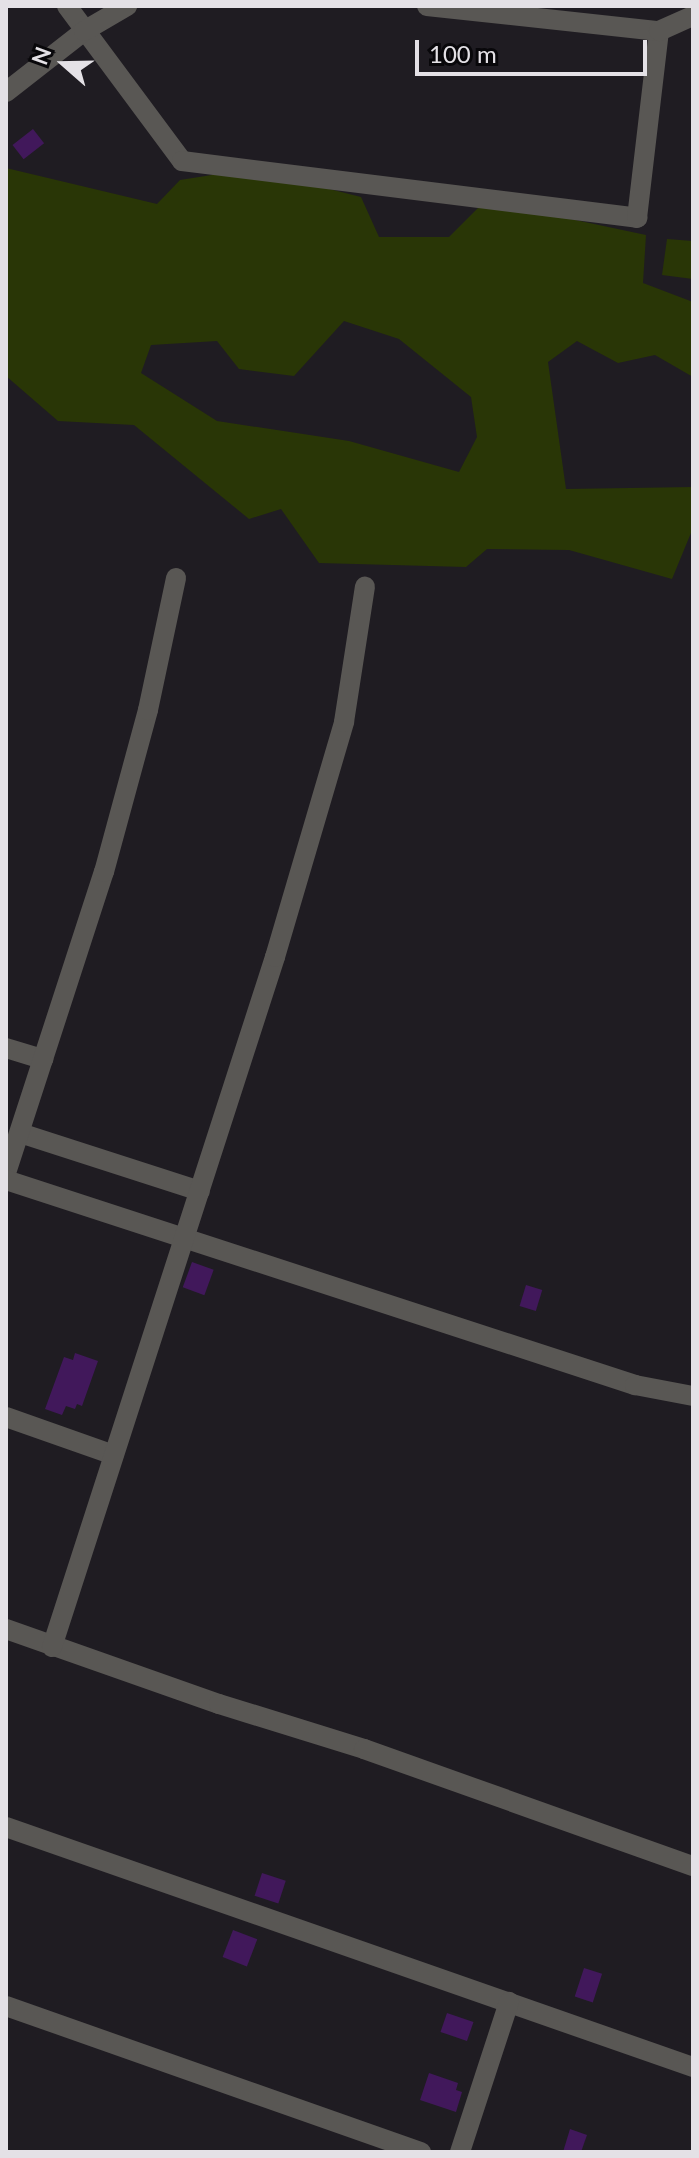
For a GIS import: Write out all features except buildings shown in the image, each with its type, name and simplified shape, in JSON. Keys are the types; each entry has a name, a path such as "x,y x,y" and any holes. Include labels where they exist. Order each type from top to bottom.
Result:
{"lane":[{"path":"67,6 182,161 637,218 659,31"},
{"path":"6,92 84,31 127,6"},
{"path":"427,6 659,31 693,16"},
{"path":"6,1173 104,872 148,710 176,578"},
{"path":"52,1647 275,957 344,722 365,587"},
{"path":"6,1048 43,1059"},
{"path":"20,1133 200,1191"},
{"path":"6,1180 635,1385 693,1396"},
{"path":"6,1417 114,1455"},
{"path":"6,1629 52,1647 364,1749 693,1866"},
{"path":"6,1827 693,2067"},
{"path":"460,2152 509,2002"},
{"path":"6,2006 421,2152"}],"green space":[{"path":"6,168 157,204 180,180 250,169 361,197 379,237 449,237 485,201 646,235 643,283 693,302 693,377 655,355 618,363 577,341 548,362 566,489 693,487 693,528 672,579 569,550 487,549 466,567 319,563 281,509 249,519 134,425 58,421 6,376","holes":["344,321 399,339 471,397 477,437 459,472 349,441 217,421 141,373 151,345 217,341 239,369 294,376"]},
{"path":"667,239 693,241 693,279 662,275"}]}
